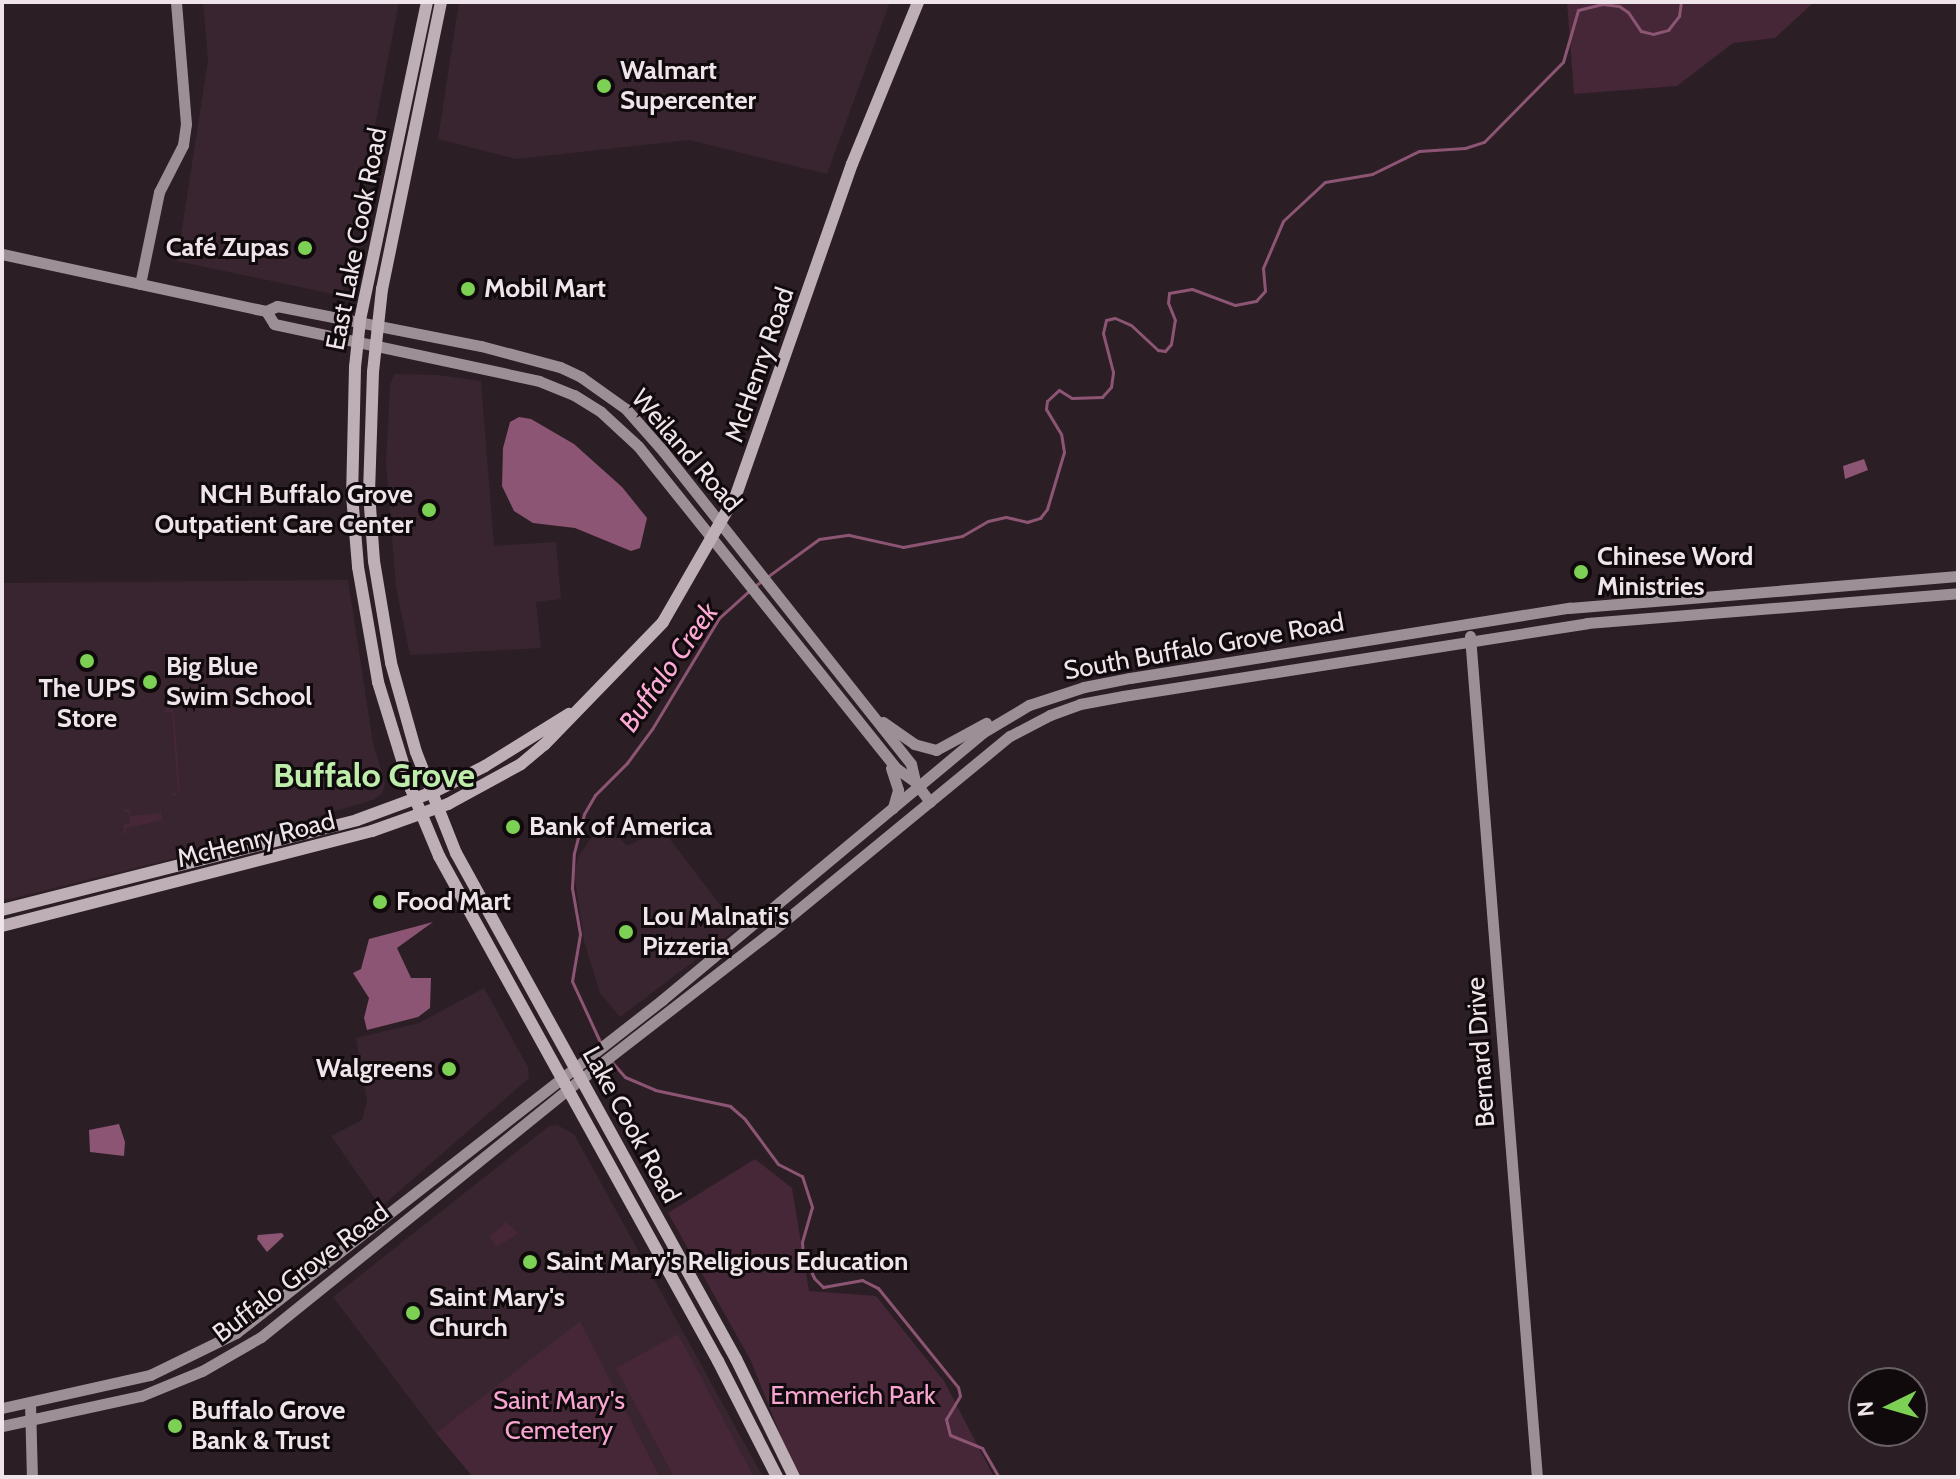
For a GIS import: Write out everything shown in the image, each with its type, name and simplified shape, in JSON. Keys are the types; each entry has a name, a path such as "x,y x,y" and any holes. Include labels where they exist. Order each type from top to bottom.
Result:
{"main road":[{"path":"140,284 159,192 183,145 186,124 176,2"},
{"name":"East Lake Cook Road","path":"421,814 384,704 359,577 352,495 360,321 427,2"},
{"name":"East Lake Cook Road","path":"431,793 393,669 374,561 369,493 378,325 441,2"},
{"name":"McHenry Road","path":"2,926 331,844 437,808 521,764 582,706 663,622 712,541 749,466 852,164 918,2"},
{"name":"Weiland Road","path":"2,254 266,311 277,306 481,346 560,367 581,377 626,409 721,524 911,764 917,785"},
{"name":"Weiland Road","path":"266,311 274,324 539,381 574,395 601,412 638,446 900,773 917,785"},
{"name":"South Buffalo Grove Road","path":"549,1106 568,1090 597,1051 891,812 917,785 982,733 1027,706 1084,687 1627,601 1958,576"},
{"name":"South Buffalo Grove Road","path":"542,1092 561,1078 602,1064 1010,736 1080,704 1674,613 1958,593"},
{"name":"Bernard Drive","path":"1469,624 1537,1477"},
{"path":"855,694 885,724 914,744 936,750 993,719 1027,706"},
{"name":"McHenry Road","path":"2,910 357,820 431,793 485,766 582,706"},
{"path":"883,752 897,783 898,796 891,812"},
{"path":"917,785 930,802"},
{"name":"Lake Cook Road","path":"431,793 474,888 777,1435 794,1477"},
{"name":"Lake Cook Road","path":"421,814 460,897 658,1252 777,1477"},
{"name":"Buffalo Grove Road","path":"2,1408 119,1384 210,1349 263,1314 542,1092"},
{"name":"Buffalo Grove Road","path":"2,1426 141,1396 180,1381 261,1337 549,1106"},
{"path":"464,1154 474,1167"},
{"path":"658,1252 672,1243"},
{"path":"175,1365 180,1381"},
{"path":"30,1403 32,1477"}],"shaded area":[{"path":"203,2 399,2 342,296 177,261 208,60"},
{"path":"459,2 890,2 827,174 689,140 516,159 438,139"},
{"path":"395,374 438,375 481,381 494,546 556,542 561,599 536,602 541,648 410,655 396,587 386,463 390,384"},
{"path":"519,417 531,419 574,444 622,487 647,518 640,548 631,551 575,528 533,523 514,511 502,486 503,448 510,422"},
{"path":"1864,459 1868,470 1845,479 1843,466"},
{"path":"348,580 373,743 385,783 382,794 373,800 180,857 2,901 2,583"},
{"path":"662,829 738,928 620,1017 600,993 584,941 574,873 579,855 595,833 619,837 627,846"},
{"path":"433,922 397,948 411,978 431,978 430,1008 418,1017 367,1030 364,1018 369,998 353,973 361,969 369,939"},
{"path":"484,988 528,1067 529,1078 381,1207 331,1136 362,1120 367,1100 356,1038 419,1023"},
{"path":"119,1124 125,1142 124,1156 90,1152 89,1130"},
{"path":"557,1125 574,1134 763,1477 660,1477 580,1322 436,1433 333,1297 549,1126"},
{"path":"282,1233 284,1236 267,1252 257,1239 258,1235"}],"green space":[{"path":"1567,2 1814,2 1775,38 1733,43 1677,86 1574,94"},
{"path":"170,708 174,712 180,792 174,796 171,794 178,793 172,712 165,712 164,709"},
{"path":"160,807 163,827 161,821 126,828 127,834 124,833 123,825 130,823 129,813 123,810 130,809 131,816 160,813"},
{"name":"Emmerich Park","path":"755,1159 792,1188 809,1291 876,1296 944,1381 994,1477 797,1477 751,1361 668,1213"},
{"path":"506,1222 518,1233 497,1247 489,1237"},
{"name":"Saint Mary's Cemetery","path":"580,1321 660,1477 473,1477 436,1433"},
{"path":"678,1334 754,1477 674,1477 616,1368"}],"waterway":[{"name":"Buffalo Creek","path":"756,585 819,539 849,535 903,547 962,536 988,521 1006,517 1027,522 1040,518 1047,509 1064,452 1061,434 1046,409 1047,401 1059,390 1072,398 1102,397 1111,387 1113,372 1103,333 1106,320 1115,318 1131,325 1158,350 1165,351 1171,344 1175,320 1168,303 1169,293 1192,289 1235,305 1256,301 1265,291 1263,268 1283,221 1325,182 1372,174 1419,151 1465,148 1484,142 1563,62 1578,10 1602,4 1619,6 1628,12 1641,31 1653,34 1668,30 1679,16 1681,2"},
{"name":"Buffalo Creek","path":"601,1044 572,981 580,934 572,888 574,853 584,814 595,795 627,763 652,729 719,618 750,590"},
{"name":"Buffalo Creek","path":"611,1061 625,1077 655,1090 730,1106 744,1118 778,1164 802,1176 812,1207 802,1242 803,1255 814,1278 823,1287 862,1280 878,1288 958,1387 960,1396 946,1419 950,1435 982,1448 999,1477"}],"place":[{"name":"Walmart Supercenter","path":"604,86"},
{"name":"Café Zupas","path":"305,248"},
{"name":"Mobil Mart","path":"468,289"},
{"name":"NCH Buffalo Grove Outpatient Care Center","path":"429,510"},
{"name":"Chinese Word Ministries","path":"1581,572"},
{"name":"The UPS Store","path":"87,661"},
{"name":"Big Blue Swim School","path":"150,682"},
{"name":"Bank of America","path":"513,827"},
{"name":"Food Mart","path":"380,902"},
{"name":"Lou Malnati's Pizzeria","path":"626,932"},
{"name":"Walgreens","path":"449,1069"},
{"name":"Saint Mary's Religious Education","path":"530,1262"},
{"name":"Saint Mary's Church","path":"413,1313"},
{"name":"Buffalo Grove Bank & Trust","path":"175,1426"}],"district":[{"name":"Buffalo Grove","path":"374,776"}]}
